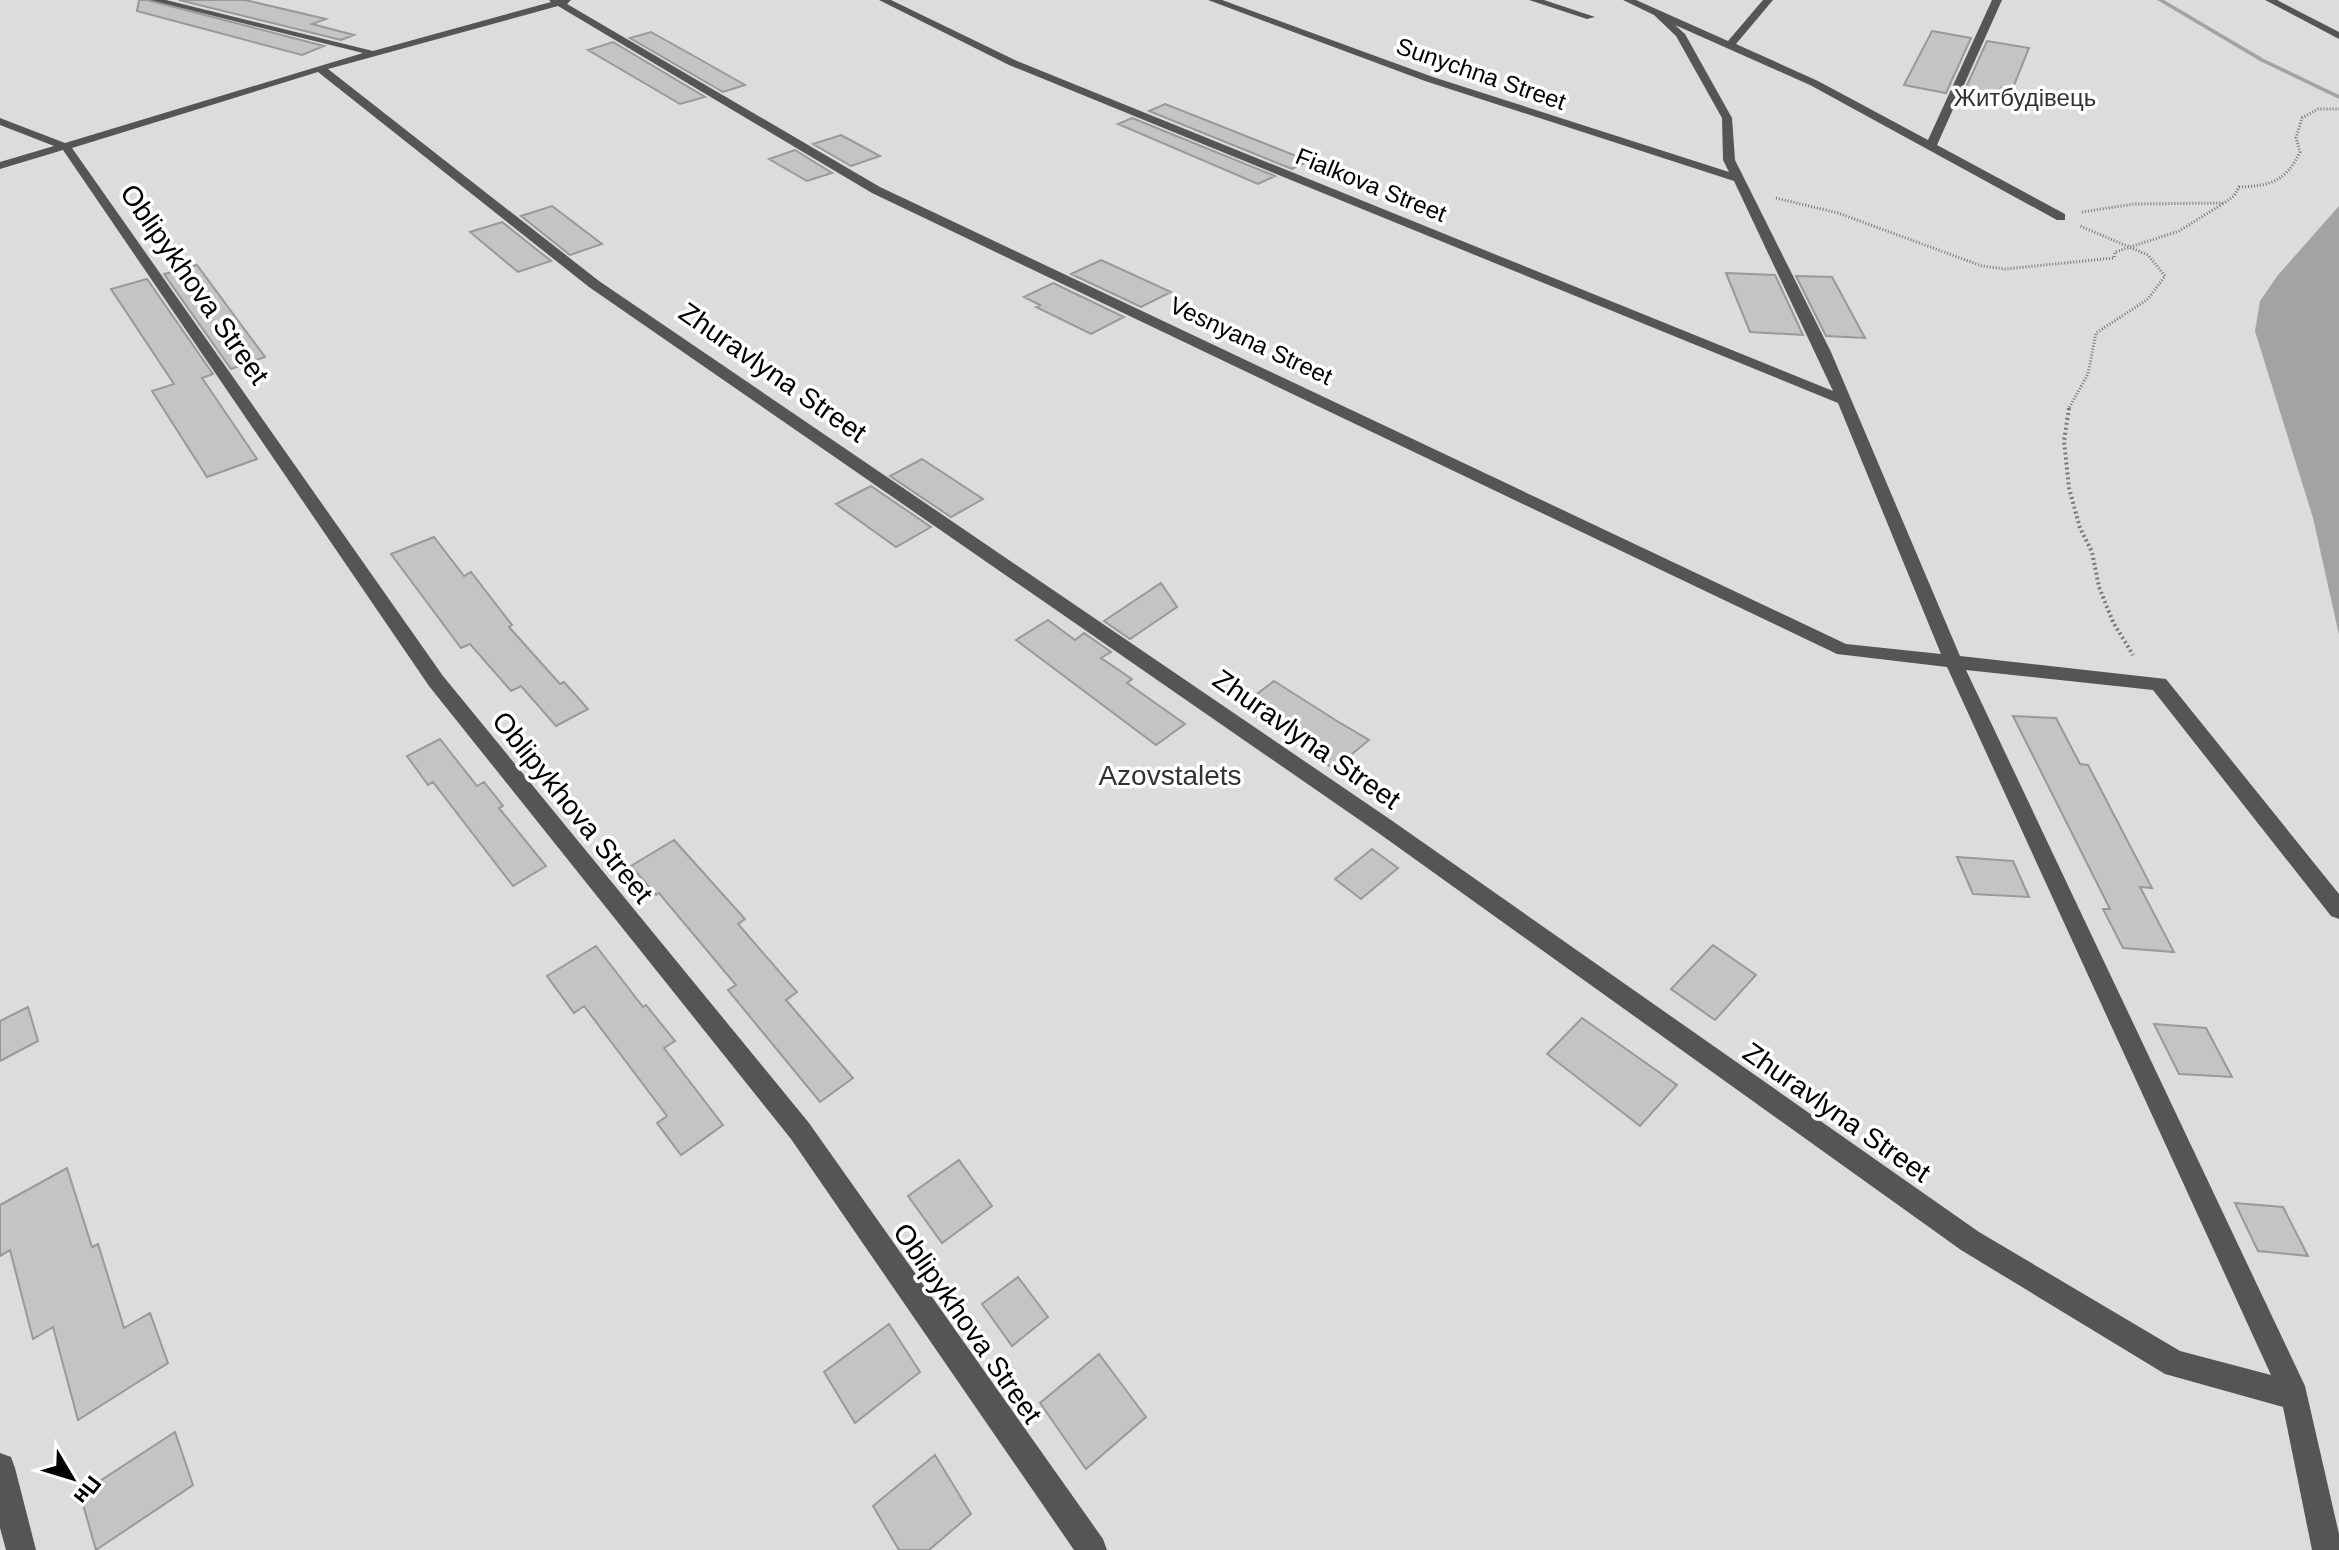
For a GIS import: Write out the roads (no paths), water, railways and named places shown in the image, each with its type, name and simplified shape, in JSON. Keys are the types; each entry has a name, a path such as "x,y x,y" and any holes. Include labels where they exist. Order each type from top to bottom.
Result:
{"street":[{"path":"155,0 373,53"},
{"name":"Fialkova Street","path":"884,0 1013,63 1845,401"},
{"name":"Sunychna Street","path":"1213,0 1429,79 1741,185"},
{"path":"1534,0 1590,17"},
{"path":"1628,0 1814,83 2061,217"},
{"path":"1730,45 1768,0"},
{"path":"1931,146 1997,0"},
{"path":"2270,0 2339,36"},
{"path":"0,166 320,68 561,1"},
{"name":"Vesnyana Street","path":"561,1 876,190 1843,650 2159,684 2339,910"},
{"path":"1657,13 1680,34 1727,118 1729,160 1824,352 1953,661 2295,1396 2327,1550"},
{"name":"Zhuravlyna Street","path":"320,68 594,284 1384,826 1970,1241 2175,1364 2295,1396"},
{"path":"0,121 66,147"},
{"name":"Oblipykhova Street","path":"66,147 436,681 800,1131 1092,1550"},
{"path":"0,1468 21,1550"}],"waterway":[{"path":"2160,0 2262,60 2339,97"}],"park label":[{"name":"Житбудівець","path":"2025,98"},
{"name":"Azovstalets","path":"1170,775"}]}
